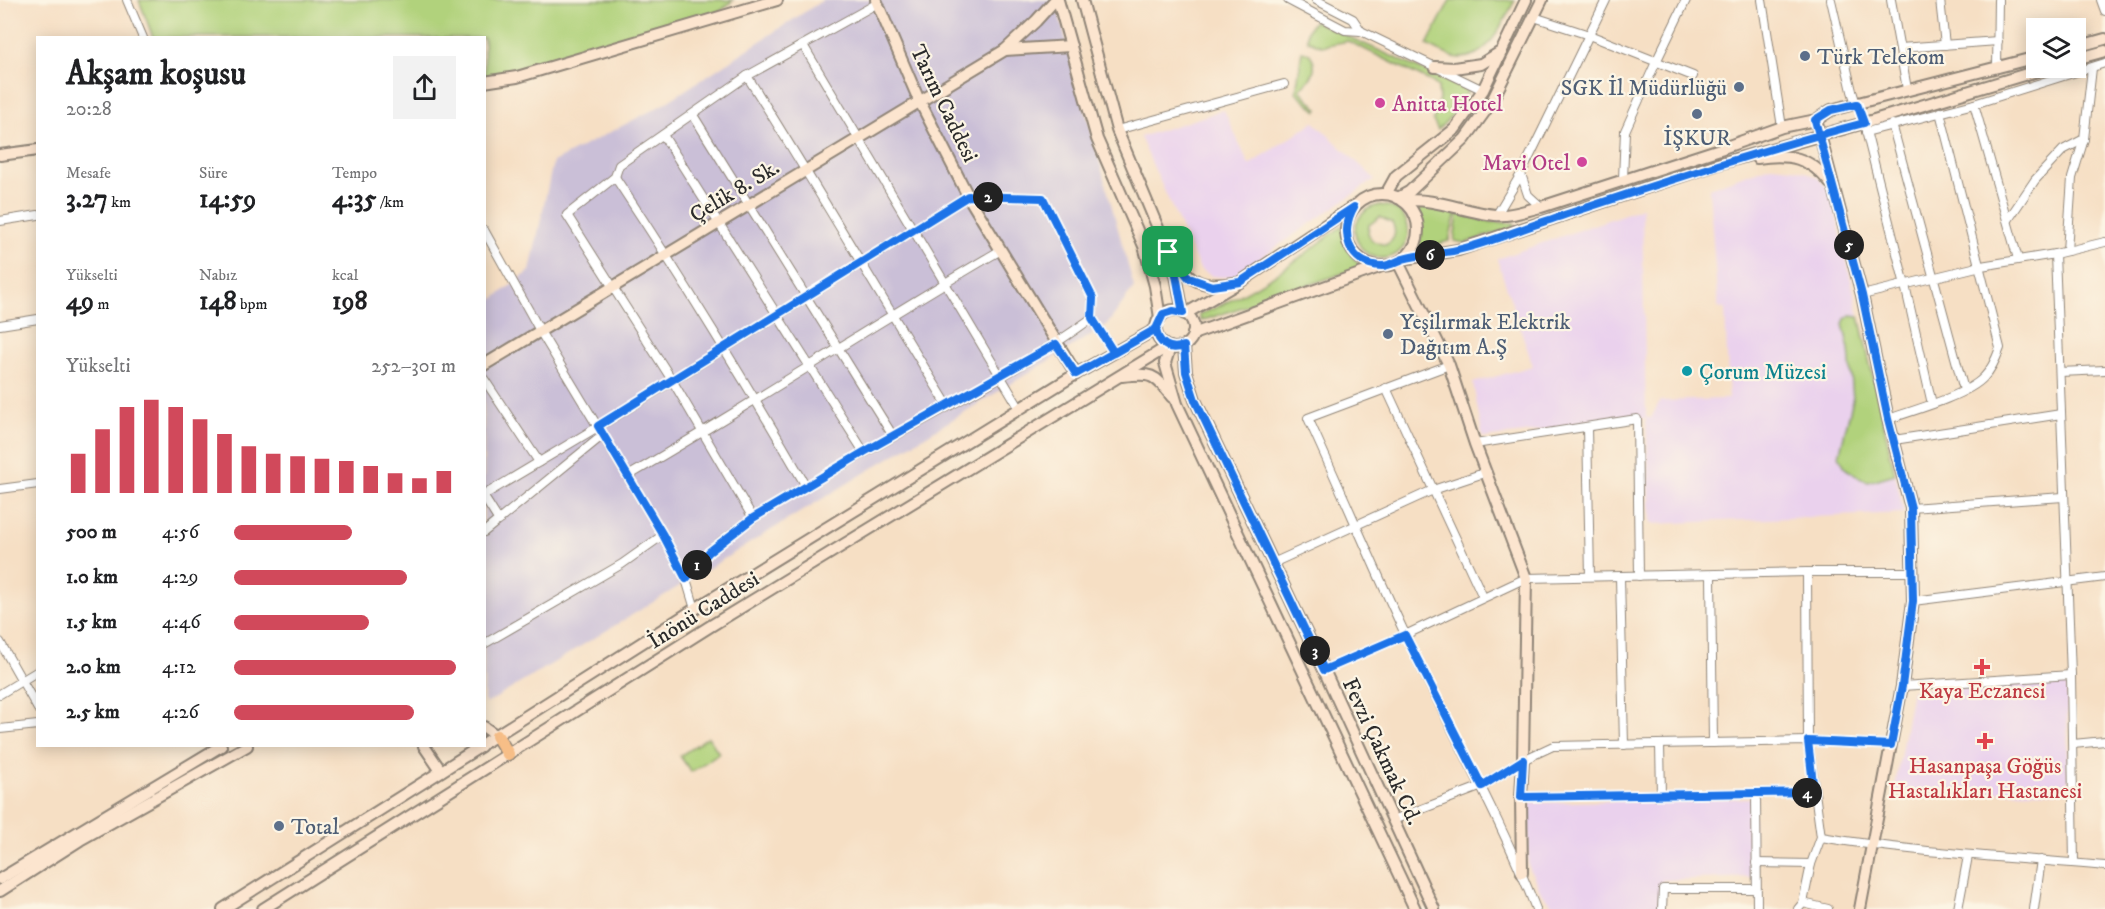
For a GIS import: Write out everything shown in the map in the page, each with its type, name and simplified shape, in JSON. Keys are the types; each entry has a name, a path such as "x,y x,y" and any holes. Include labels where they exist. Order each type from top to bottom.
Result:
{"main road":[{"path":"486,82 517,77 777,0"},
{"path":"1005,50 1056,0 1097,139 1144,246 1155,286 1159,339 1169,347 1184,346 1193,334 1400,260 1458,250 1718,164 1819,135 1865,128 2026,75"},
{"path":"1082,0 1117,130 1168,252 1176,275 1184,313 1193,324 1193,334"},
{"path":"1386,194 1396,176 1455,129 1483,90 1526,0"},
{"path":"1400,199 1465,139 1491,103 1542,0"},
{"name":"Tarım Caddesi","path":"877,1 919,101 968,196 1076,374"},
{"path":"2086,44 2105,39"},
{"path":"1005,50 1071,46"},
{"name":"Çelik 8. Sk.","path":"486,365 1005,50"},
{"path":"1435,67 1454,68 1481,63 1502,51"},
{"path":"2086,56 2105,51"},
{"path":"1158,323 1163,314 1173,311 1184,313 1240,282 1363,199 1374,195 1386,194 1400,199 1417,199 1496,216 1540,207 1782,127 1815,120 1831,110 2026,60"},
{"path":"1857,104 1865,128"},
{"path":"1815,120 1862,295 1888,419 1911,508 1913,601 1902,686 1860,909"},
{"path":"0,155 36,150"},
{"path":"1718,164 1768,156 1785,156 1819,168 1833,187"},
{"path":"1400,199 1411,209 1418,230 1411,252 1400,260"},
{"path":"1354,207 1348,217 1346,228 1347,240 1352,251 1360,259 1383,266"},
{"path":"1168,252 1189,278 1212,286 1240,282"},
{"path":"1400,260 1449,365 1475,444 1526,578 1521,797 1522,873"},
{"name":"İnönü Caddesi","path":"486,742 695,609 1076,374 1114,353 1158,323"},
{"name":"Fevzi Çakmak Cd.","path":"1184,346 1186,372 1195,400 1324,670 1434,909"},
{"name":"İnönü Caddesi","path":"263,909 709,627 1169,347"},
{"name":"Fevzi Çakmak Cd.","path":"1169,347 1165,363 1177,404 1415,909"},
{"path":"1119,376 1146,374 1159,380 1177,404"},
{"path":"486,728 497,736 508,754"},
{"path":"0,879 219,747"},
{"path":"0,891 80,840 245,747"},
{"path":"425,747 441,771"},
{"name":"İnönü Caddesi","path":"223,909 478,747"}],"street":[{"path":"127,0 142,36"},
{"path":"1288,0 1345,30 1360,31 1483,90"},
{"path":"1496,216 1521,174 1606,0"},
{"path":"1623,179 1626,131 1686,0"},
{"path":"1762,0 1782,127"},
{"path":"1831,0 1857,104"},
{"path":"1891,0 1907,89"},
{"path":"1940,0 1945,45"},
{"path":"1997,68 1998,0"},
{"path":"2101,0 2105,11"},
{"path":"753,518 672,380 567,215 615,177 619,165 747,76 877,1"},
{"path":"1320,1 1353,19 1360,31"},
{"path":"1534,17 1589,35 1693,76"},
{"path":"1900,48 1998,41"},
{"path":"803,45 860,137 1020,409"},
{"path":"1932,404 1905,285 1865,128 1892,124 1974,104 2105,63"},
{"path":"2067,251 2072,178 2084,139 2092,68"},
{"path":"747,76 806,169 860,264 948,406"},
{"path":"1117,130 1284,84"},
{"path":"1974,104 2018,260"},
{"path":"1888,419 1932,404 1983,379 1995,363 2000,348 1940,112"},
{"path":"693,115 750,203 893,436"},
{"path":"1892,124 1964,390"},
{"path":"663,135 864,452"},
{"path":"2008,220 2035,180 2063,150 2084,139"},
{"path":"1521,174 1528,195 1540,207"},
{"path":"615,177 725,347 806,486"},
{"path":"486,495 968,196 1043,198 1093,298 1092,318 1114,353"},
{"path":"0,221 36,216"},
{"path":"486,234 540,330 663,535 686,579 695,609"},
{"path":"1862,295 1980,266 2055,254 2105,242"},
{"path":"628,476 756,400 891,314 1001,250"},
{"path":"2055,254 2071,675 2074,863"},
{"path":"686,579 709,552 753,518 864,452 1001,377 1056,344 1092,318"},
{"path":"0,325 36,319"},
{"path":"1449,365 1308,418 1405,635 1482,786 1536,909"},
{"path":"2060,372 2105,370"},
{"path":"486,383 539,462"},
{"path":"1386,388 1483,597"},
{"path":"1894,440 2061,414"},
{"path":"1475,444 1637,419 1639,576"},
{"path":"1587,427 1590,576"},
{"path":"486,531 603,435"},
{"path":"1273,563 1433,490 1487,472"},
{"path":"0,489 36,484"},
{"path":"1911,508 2063,497"},
{"path":"486,499 500,521"},
{"path":"486,643 622,564 663,535"},
{"path":"1808,572 1808,741 1821,837 1800,906 1828,909"},
{"path":"1324,670 1526,578 1912,572"},
{"path":"1711,575 1713,743"},
{"path":"1620,577 1624,745"},
{"path":"1913,601 2105,577"},
{"path":"0,642 36,706"},
{"path":"0,694 36,672"},
{"path":"1902,686 2071,675"},
{"path":"0,729 36,725"},
{"path":"1393,820 1482,786 1523,760 1553,746 1808,741 1891,745"},
{"path":"2073,744 2105,741"},
{"path":"1660,745 1661,794"},
{"path":"1521,797 1814,792"},
{"path":"1756,794 1757,909"},
{"path":"1821,837 1873,846 1968,856 2105,866"},
{"path":"1958,909 1968,856"},
{"path":"2034,909 2041,860"},
{"path":"1756,863 1811,864"},
{"path":"1662,909 1663,889 1756,889"}],"shaded area":[{"path":"823,0 1055,0 1134,287 1107,325 486,704 486,304 530,271 553,162 664,104"},
{"path":"1224,110 1249,165 1314,122 1375,179 1234,276 1223,277 1212,276 1200,269 1140,137"},
{"path":"1770,166 1793,168 1806,172 1818,178 1831,192 1904,513 1651,524 1646,418 1483,438 1473,383 1533,366 1497,259 1642,208 1646,417 1651,418 1660,401 1729,399 1725,309 1718,308 1709,188"},
{"name":"Hasanpaşa Göğüs Hastalıkları Hastanesi","path":"2067,680 2068,792 1894,792 1912,690"},
{"path":"1753,798 1754,877 1662,880 1659,909 1557,909 1542,894 1528,865 1530,803"}],"green space":[{"path":"139,0 733,0 721,11 505,76 486,79 486,36 153,36"},
{"path":"1450,0 1515,0 1492,40 1475,55 1465,58 1453,57 1427,45"},
{"path":"1314,21 1468,91 1454,113 1438,130 1433,121 1439,99 1438,87 1348,41 1321,46 1307,40 1307,31"},
{"path":"1302,51 1309,53 1314,68 1308,82 1299,89 1318,109 1317,111 1296,92"},
{"path":"1421,204 1456,213 1449,241 1419,249"},
{"path":"1380,205 1394,208 1403,216 1408,225 1408,235 1404,245 1398,253 1388,257 1375,257 1367,253 1361,247 1356,235 1355,229 1359,218","holes":["1380,217 1392,223 1395,233 1391,241 1385,245 1372,241 1368,233 1369,225"]},
{"path":"1458,214 1492,222 1514,223 1514,227 1465,243 1454,241"},
{"path":"1342,226 1348,248 1362,267 1201,321 1199,315 1239,296 1274,275"},
{"path":"1851,315 1859,316 1895,474 1868,482 1846,469 1839,456 1853,399 1849,349 1843,324 1845,319"},
{"path":"708,737 719,753 691,772 680,756"}],"place":[{"name":"Türk Telekom","path":"1805,56"},
{"name":"SGK İl Müdürlüğü","path":"1739,87"},
{"name":"Anitta Hotel","path":"1380,103"},
{"name":"İŞKUR","path":"1697,114"},
{"name":"Mavi Otel","path":"1582,162"},
{"name":"Yeşilırmak Elektrik Dağıtım A.Ş","path":"1388,334"},
{"name":"Çorum Müzesi","path":"1687,371"},
{"name":"Kaya Eczanesi","path":"1982,667"},
{"name":"Hasanpaşa Göğüs Hastalıkları Hastanesi","path":"1985,741"},
{"name":"Total","path":"279,826"}],"route":[{"path":"1168,252 1176,275 1183,313 1173,311 1163,314 1156,329 1114,353 1076,374 1056,344 864,452 753,518 709,552 686,579 663,535 598,426 968,196 1043,198 1093,298 1092,318 1114,353 1156,329 1156,334 1162,344 1173,348 1184,346 1186,372 1195,400 1324,670 1405,635 1482,786 1523,760 1521,797 1814,792 1808,741 1891,745 1902,686 1913,601 1911,508 1888,419 1862,295 1819,135 1815,120 1831,110 1857,104 1864,123 1819,135 1718,164 1458,250 1403,259 1393,264 1383,266 1371,264 1360,259 1352,251 1347,240 1346,228 1348,217 1354,207 1240,282 1212,286 1189,278 1168,252"}]}
